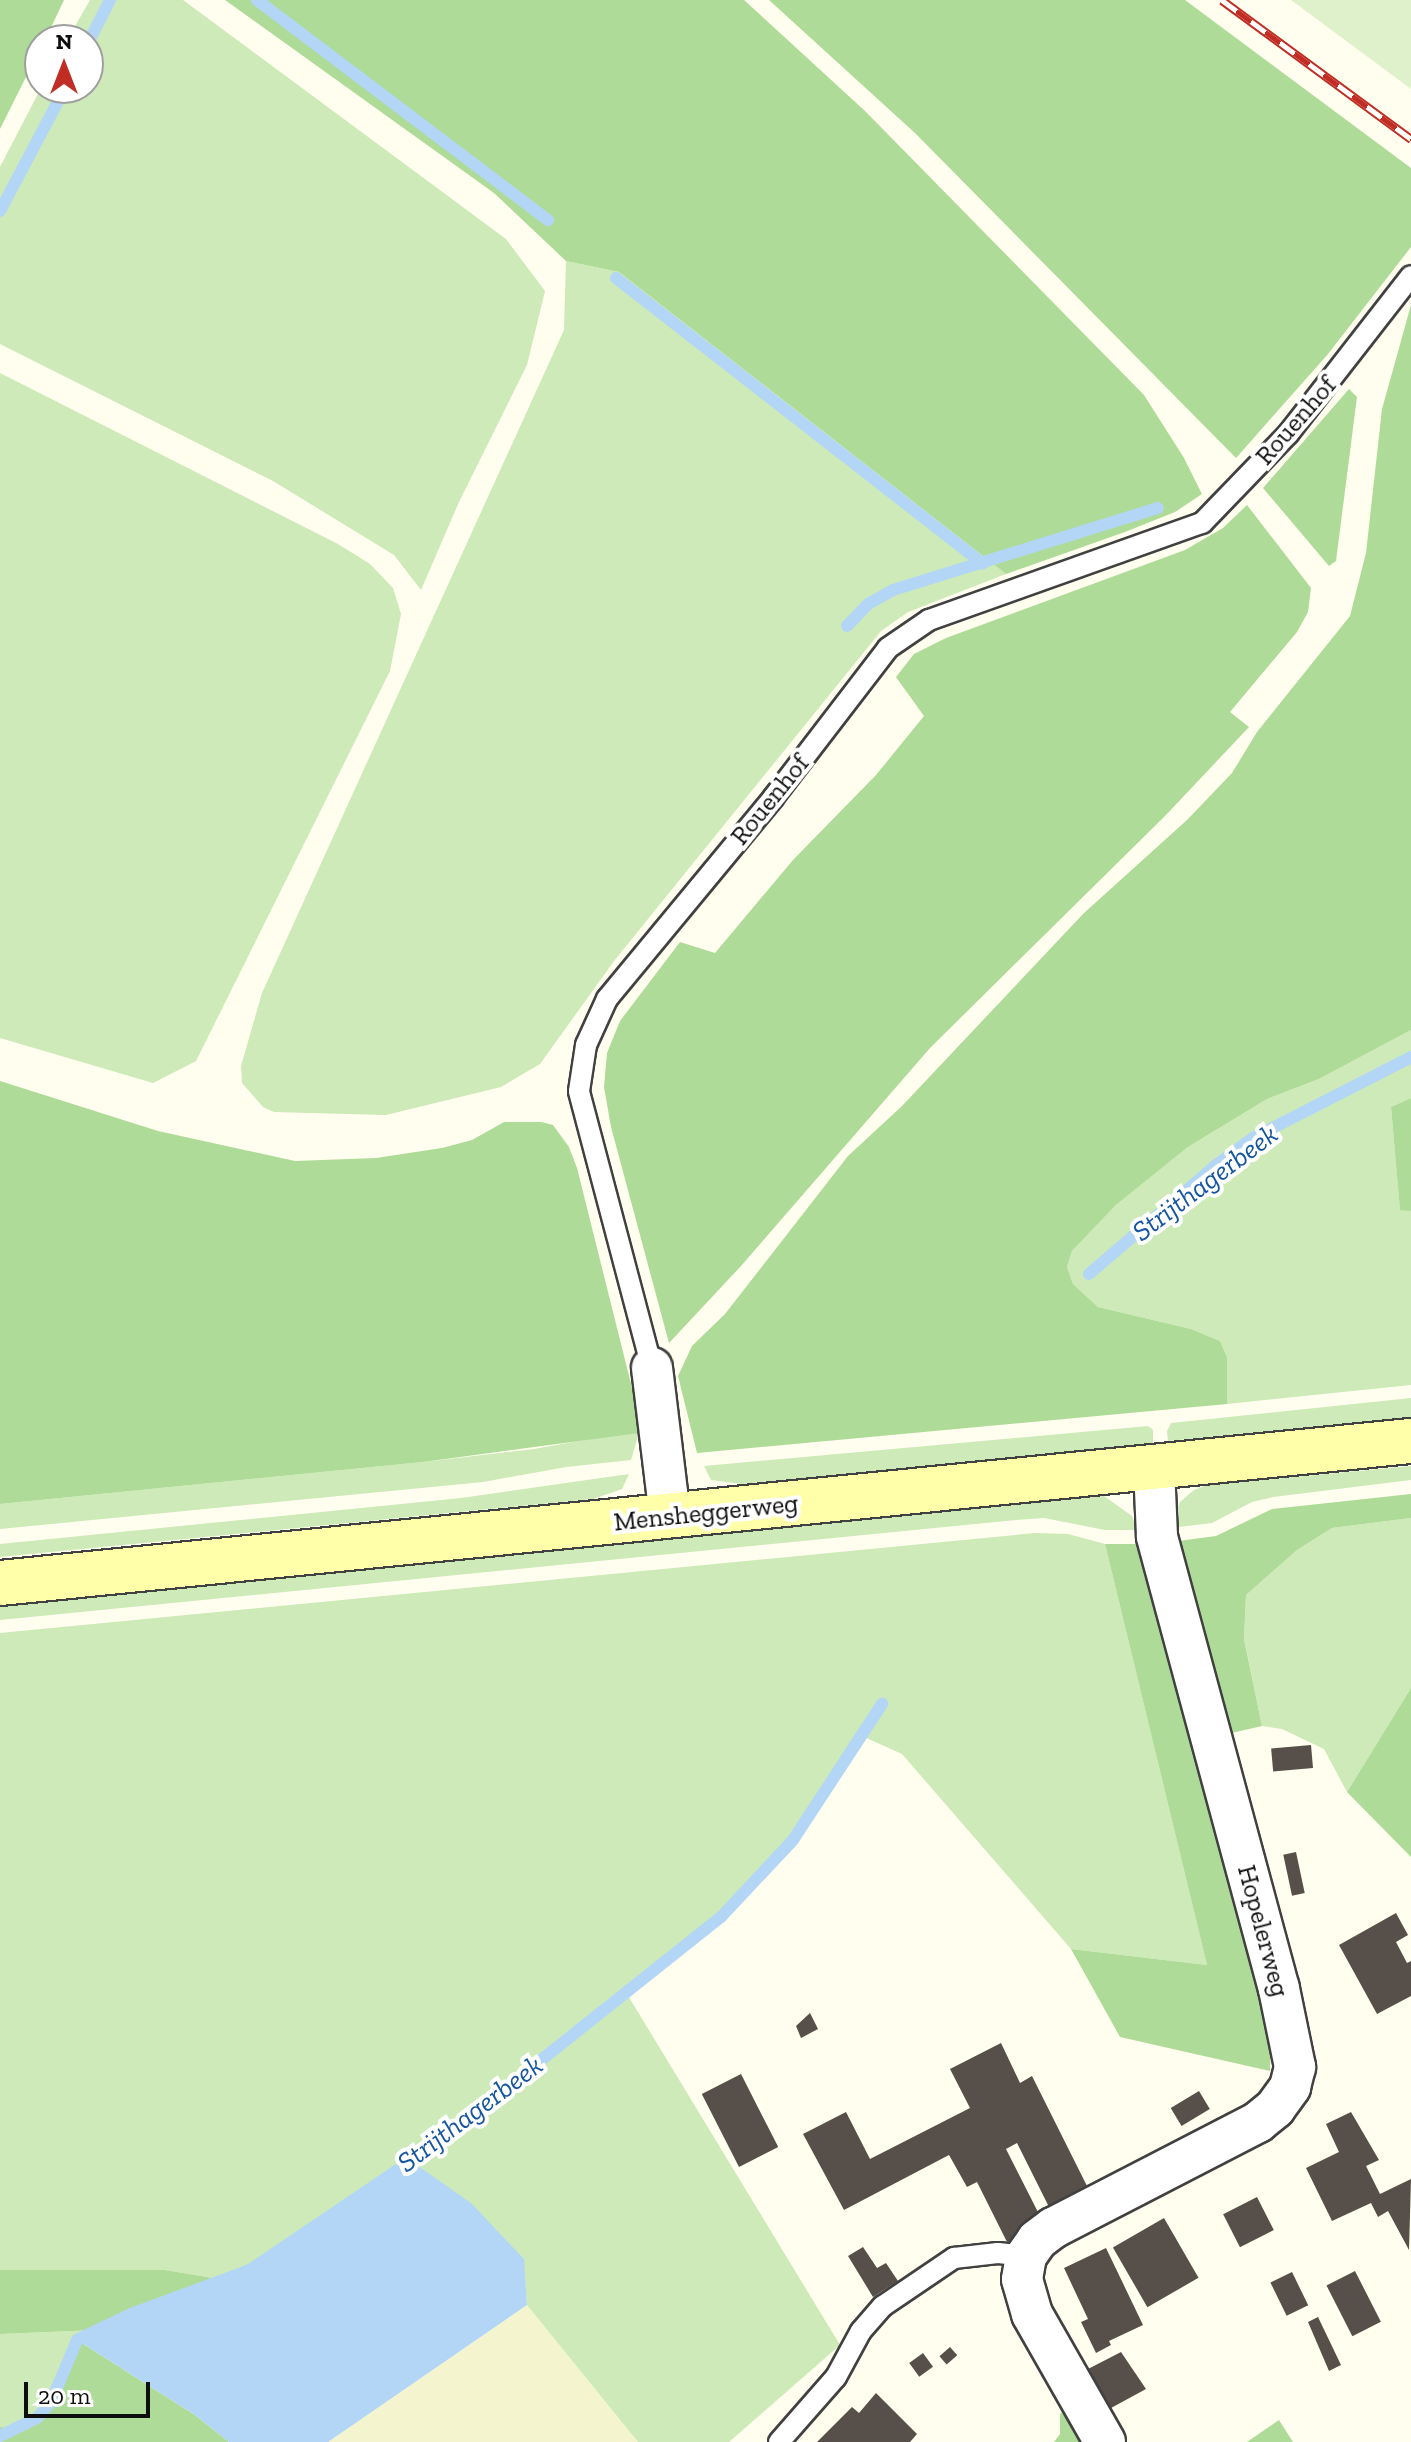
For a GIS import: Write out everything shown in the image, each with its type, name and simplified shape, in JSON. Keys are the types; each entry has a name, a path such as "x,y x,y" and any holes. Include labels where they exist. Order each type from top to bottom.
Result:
{"main road":[{"name":"Mensheggerweg","path":"0,1583 1411,1441"}],"street":[{"name":"Rouenhof","path":"652,1368 670,1516"},
{"name":"Hopelerweg","path":"1026,2256 1037,2240 1053,2228 1258,2122 1275,2108 1290,2087 1295,2067 1279,1989 1157,1536 1154,1467"},
{"path":"1026,2256 1022,2279 1032,2314 1105,2442"}],"lane":[{"name":"Rouenhof","path":"652,1368 579,1091 586,1045 607,999 773,798 888,648 929,620 1202,523 1288,434 1411,276"},
{"path":"779,2442 836,2377 861,2331 883,2306 954,2258 998,2253 1026,2256"}],"green space":[{"path":"0,0 64,0 53,24 24,24 24,81 0,129"},
{"path":"90,0 183,0 506,239 545,291 527,365 459,502 421,590 394,555 273,481 0,344 0,167 33,104 104,104 104,24 76,24"},
{"path":"225,0 744,0 865,111 1144,395 1184,458 1202,494 1175,512 1006,574 619,272 566,261 494,193"},
{"path":"769,0 1185,0 1411,168 1411,247 1328,354 1236,458 915,133"},
{"path":"1291,0 1411,0 1411,89"},
{"path":"566,261 619,272 1006,574 908,612 881,631 614,961 540,1064 501,1087 386,1115 274,1112 263,1107 242,1083 241,1066 262,993 564,330"},
{"path":"1411,305 1411,1030 1319,1079 1267,1099 1188,1147 1116,1205 1072,1251 1067,1267 1073,1284 1098,1307 1191,1329 1220,1341 1227,1357 1227,1404 697,1453 678,1376 692,1346 725,1314 848,1156 902,1106 1084,913 1187,820 1232,773 1257,732 1350,616 1366,553 1382,409"},
{"path":"0,373 338,544 370,564 393,588 401,614 390,671 196,1061 153,1083 0,1038"},
{"path":"1349,389 1357,397 1336,561 1329,566 1263,488"},
{"path":"1247,505 1311,588 1308,612 1297,632 1230,712 1249,727 1166,815 930,1048 741,1266 669,1343 611,1127 604,1087 607,1053 620,1021 680,942 715,953 793,860 876,775 924,716 896,677 914,654 946,638 1185,550 1223,528"},
{"path":"1411,1030 1411,1098 1391,1107 1400,1209 1411,1211 1411,1385 1227,1404 1227,1357 1220,1341 1191,1329 1098,1307 1073,1284 1067,1267 1072,1251 1116,1205 1188,1147 1267,1099 1319,1079"},
{"path":"0,1081 158,1131 295,1161 376,1158 442,1148 472,1140 504,1122 553,1125 569,1147 577,1168 639,1416 639,1433 423,1462 0,1504"},
{"path":"1411,1098 1411,1211 1400,1210 1391,1107"},
{"path":"1411,1398 1411,1417 1168,1441 1167,1431 1171,1423"},
{"path":"1148,1426 1153,1430 1153,1444 742,1484 711,1480 704,1466"},
{"path":"623,1433 639,1433 631,1460 566,1467 483,1482 0,1529 0,1504 423,1462 534,1449"},
{"path":"1411,1466 1411,1480 1273,1497 1252,1502 1212,1523 1170,1528 1180,1502 1194,1490 1207,1485"},
{"path":"629,1474 622,1489 593,1499 0,1557 0,1544 461,1498"},
{"path":"1411,1494 1411,1518 1332,1528 1297,1550 1246,1595 1244,1639 1262,1726 1223,1735 1171,1542 1216,1536 1272,1509"},
{"path":"1104,1496 1132,1516 1137,1530 1105,1530 1044,1518 1016,1520 0,1620 0,1604"},
{"path":"1411,1518 1411,1688 1347,1792 1324,1749 1282,1729 1262,1726 1244,1638 1246,1595 1297,1550 1332,1528"},
{"path":"1035,1533 1068,1534 1105,1544 1207,1965 1071,1949 902,1754 862,1736 793,1840 721,1917 627,1994 840,2345 729,2442 638,2442 527,2305 523,2259 250,2270 231,2281 165,2270 0,2270 0,1633"},
{"path":"1105,1544 1141,1544 1271,2035 1270,2071 1120,2037 1071,1949 1207,1965"},
{"path":"1411,1688 1411,1857 1347,1792"},
{"path":"0,2270 165,2270 231,2281 131,2314 97,2330 0,2334"},
{"path":"527,2305 638,2442 328,2442"},
{"path":"97,2330 77,2340 51,2402 37,2418 15,2430 0,2427 0,2334"},
{"path":"77,2340 195,2415 229,2442 0,2442 0,2427 15,2429 37,2418 51,2402"},
{"path":"1070,2404 1093,2442 1054,2442 1060,2434 1060,2414"},
{"path":"1279,2420 1293,2442 1247,2442"}],"water":[{"path":"411,2161 471,2203 524,2259 527,2305 328,2442 229,2442 195,2415 77,2340 131,2314 231,2281"}],"building":[{"path":"1311,1745 1313,1768 1273,1771 1271,1748"},
{"path":"1296,1852 1305,1893 1292,1896 1283,1855"},
{"path":"1396,1913 1408,1935 1396,1942 1407,1963 1411,1961 1411,1996 1377,2014 1339,1945"},
{"path":"810,2013 818,2029 801,2038 796,2026"},
{"path":"1001,2043 1020,2083 1032,2076 1088,2188 1049,2207 1017,2143 1006,2149 1044,2224 1007,2242 977,2182 967,2187 949,2155 844,2210 803,2134 846,2112 870,2159 970,2108 950,2069"},
{"path":"741,2074 778,2147 739,2167 702,2094"},
{"path":"1199,2091 1210,2109 1182,2126 1171,2108"},
{"path":"1351,2112 1379,2160 1366,2166 1380,2194 1411,2179 1409,2250 1388,2211 1378,2217 1371,2203 1332,2221 1306,2168 1339,2152 1326,2124"},
{"path":"1257,2197 1274,2230 1240,2247 1223,2214"},
{"path":"1164,2218 1198,2278 1147,2307 1113,2248"},
{"path":"863,2247 877,2268 886,2263 898,2281 873,2297 848,2256"},
{"path":"1106,2248 1143,2325 1109,2341 1111,2345 1096,2353 1081,2322 1088,2319 1064,2268"},
{"path":"1355,2271 1381,2322 1352,2336 1326,2286"},
{"path":"1292,2272 1308,2305 1287,2316 1270,2283"},
{"path":"1318,2317 1341,2365 1329,2371 1308,2322"},
{"path":"950,2347 957,2355 947,2364 939,2356"},
{"path":"1121,2352 1146,2389 1111,2408 1088,2369"},
{"path":"923,2353 933,2367 919,2377 909,2363"},
{"path":"876,2393 917,2434 910,2442 817,2442 852,2407 859,2413"}],"waterway":[{"path":"98,24 110,0"},
{"path":"257,0 548,220"},
{"path":"0,211 57,104"},
{"path":"616,278 983,564"},
{"path":"847,626 868,604 893,590 1158,508"},
{"name":"Strijthagerbeek","path":"1089,1274 1216,1165 1253,1138 1411,1057"},
{"name":"Strijthagerbeek","path":"0,2436 37,2418 51,2402 77,2340 131,2314 250,2270 433,2146 721,1917 793,1840 882,1704"}],"railway":[{"path":"1222,0 1411,139"}]}
